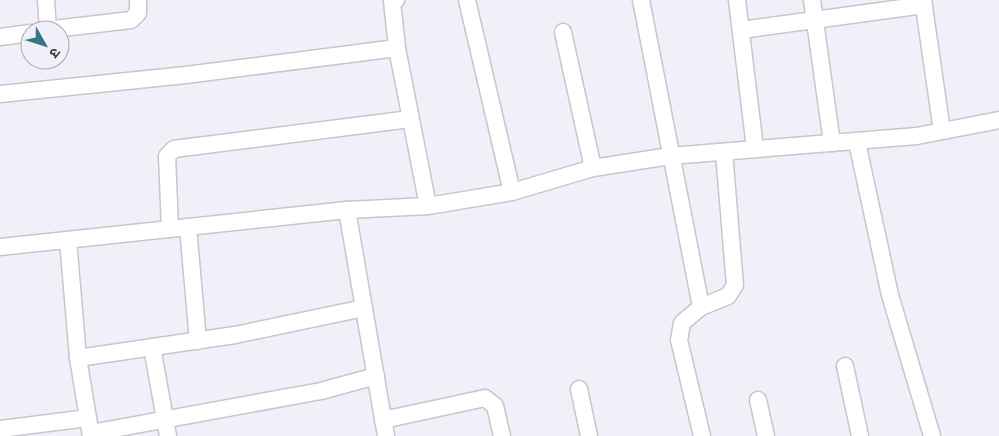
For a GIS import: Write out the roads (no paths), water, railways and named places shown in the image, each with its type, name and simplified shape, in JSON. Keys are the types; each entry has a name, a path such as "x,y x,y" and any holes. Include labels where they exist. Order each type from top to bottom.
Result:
{"street":[{"path":"46,0 47,20"},
{"path":"70,27 131,20 138,14 138,0"},
{"path":"396,0 392,0 397,48 428,206"},
{"path":"468,0 512,192"},
{"path":"641,0 701,307"},
{"path":"737,0 755,148"},
{"path":"812,0 832,143"},
{"path":"741,30 923,2 942,131"},
{"path":"563,32 593,168"},
{"path":"0,37 20,34"},
{"path":"0,94 186,75 397,48"},
{"path":"170,229 166,156 174,149 410,119"},
{"path":"0,247 347,210 428,206 512,192 593,168 670,156 755,148 857,142 942,131 999,120"},
{"path":"857,142 890,295 932,436"},
{"path":"702,436 679,340 682,323 701,307 728,296 735,285 724,152"},
{"path":"347,210 384,428 485,398 495,406 502,436"},
{"path":"188,227 198,341"},
{"path":"68,240 78,358 90,429"},
{"path":"78,358 198,341 364,308"},
{"path":"152,347 168,436"},
{"path":"844,366 860,436"},
{"path":"0,429 90,429 165,419 321,391 376,376"},
{"path":"579,389 589,436"},
{"path":"758,400 766,436"}]}
